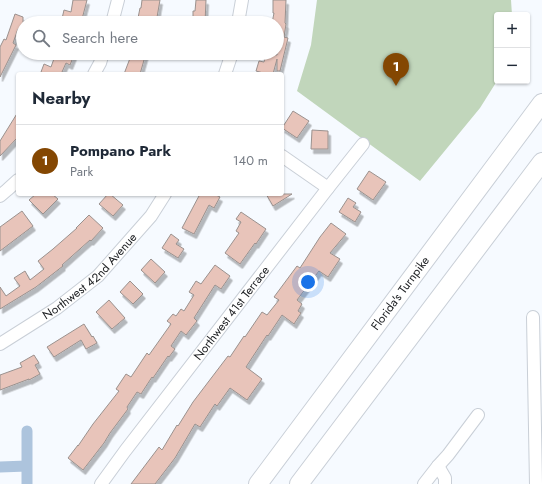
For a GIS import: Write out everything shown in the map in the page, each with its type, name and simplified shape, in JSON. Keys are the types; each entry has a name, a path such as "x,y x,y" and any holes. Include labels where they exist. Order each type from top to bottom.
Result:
{"highway":[{"name":"Florida's Turnpike","path":"258,484 542,103"},
{"path":"299,484 542,162"}],"street":[{"path":"114,16 118,0"},
{"path":"239,16 242,0"},
{"path":"95,72 101,60"},
{"path":"226,72 230,60"},
{"name":"Northwest 41st Terrace","path":"101,484 363,144"},
{"path":"284,157 328,188"},
{"path":"0,196 16,182"},
{"name":"Northwest 42nd Avenue","path":"0,344 57,308 98,276 151,216 164,196"},
{"path":"533,317 536,484"},
{"path":"424,484 478,415"},
{"path":"438,466 445,478 445,484"}],"green space":[{"path":"317,0 511,0 512,12 494,12 495,84 480,108 420,181 297,91 311,45"}],"building":[{"path":"73,0 87,0 83,16 63,16 64,10 71,12"},
{"path":"142,0 160,0 157,16 138,16"},
{"path":"196,0 206,0 205,16 193,16 193,11 195,11"},
{"path":"273,0 286,0 286,24 284,37 284,16 273,16"},
{"path":"15,14 20,16 16,16 16,35 13,43 16,45 0,77 0,47 4,39 6,40"},
{"path":"284,37 288,38 284,54"},
{"path":"54,60 72,60 70,65 66,63 62,72 41,72 44,64 51,67"},
{"path":"129,60 144,60 141,72 125,72"},
{"path":"264,60 277,60 274,72 256,71 259,61 264,62"},
{"path":"277,60 283,60 280,71 277,71"},
{"path":"293,111 309,121 297,138 284,129 284,125"},
{"path":"16,115 16,139 0,156 0,141"},
{"path":"312,130 328,131 328,149 311,149"},
{"path":"369,171 386,182 373,200 357,189"},
{"path":"284,194 292,194 273,206 267,196 284,196"},
{"path":"34,196 54,196 58,199 43,214 29,200"},
{"path":"106,196 112,196 123,205 113,216 99,204"},
{"path":"199,196 220,197 214,208 209,205 194,234 182,228"},
{"path":"348,198 356,203 353,207 361,212 355,222 339,212"},
{"path":"22,211 33,226 0,251 0,227"},
{"path":"241,212 266,229 240,264 225,253 239,233 236,231 241,222 236,219"},
{"path":"89,215 103,228 91,241 90,240 62,265 63,266 36,287 0,309 0,287 6,296 20,286 14,278 25,271 30,280 44,269 38,261 77,228"},
{"path":"331,223 346,234 330,253 340,259 328,277 319,271 297,300 302,304 298,311 301,313 294,324 282,315 268,336 267,335 246,367 262,379 247,400 230,388 217,406 215,404 200,427 195,424 175,458 155,484 131,484 159,447 162,450 193,402 228,356 230,357 262,312 267,315 279,300 274,297 297,266 300,268"},
{"path":"171,234 179,240 176,244 184,249 178,258 162,248"},
{"path":"151,259 165,272 155,283 141,270"},
{"path":"215,265 230,276 221,289 215,285 194,318 197,321 186,335 181,331 171,346 175,349 169,357 168,356 153,378 152,377 141,394 137,392 127,407 128,409 83,470 68,458 119,391 116,389 126,374 131,377 147,353 149,355 171,324 167,321 173,314 176,316 181,309 184,311 194,295 189,292 196,281 201,284"},
{"path":"130,281 143,294 133,304 120,292"},
{"path":"109,300 125,318 112,329 96,312"},
{"path":"84,324 97,343 86,349 81,340 54,357 47,347"},
{"path":"34,355 39,363 35,365 40,374 29,380 0,390 0,375 22,367 20,363"}],"waterway":[{"path":"27,431 27,484"},
{"path":"0,467 27,466"}],"place":[{"name":"Pompano Park","path":"396,86"}]}
